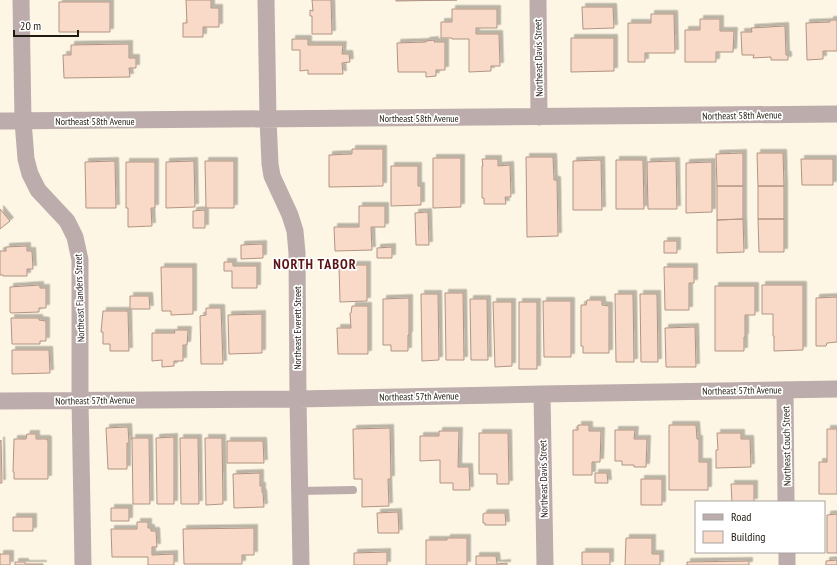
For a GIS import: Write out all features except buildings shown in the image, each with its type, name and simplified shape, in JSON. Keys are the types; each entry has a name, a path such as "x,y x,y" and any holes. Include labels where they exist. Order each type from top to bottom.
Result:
{"street":[{"name":"Northeast Flanders Street","path":"22,0 23,121 26,159 30,174 38,190 67,221 75,236 80,260 80,400 83,565"},
{"name":"Northeast Everett Street","path":"266,0 270,164 272,176 290,215 295,231 297,253 301,565"},
{"name":"Northeast Davis Street","path":"538,0 539,117"},
{"name":"Northeast 58th Avenue","path":"0,121 837,114"},
{"name":"Northeast 57th Avenue","path":"0,401 298,399 837,389"},
{"name":"Northeast Couch Street","path":"785,390 786,501"},
{"name":"Northeast Davis Street","path":"542,394 544,565"},
{"path":"787,553 787,565"}],"lane":[{"path":"300,491 353,490"}],"district":[{"name":"NORTH TABOR","path":"315,264"}]}
